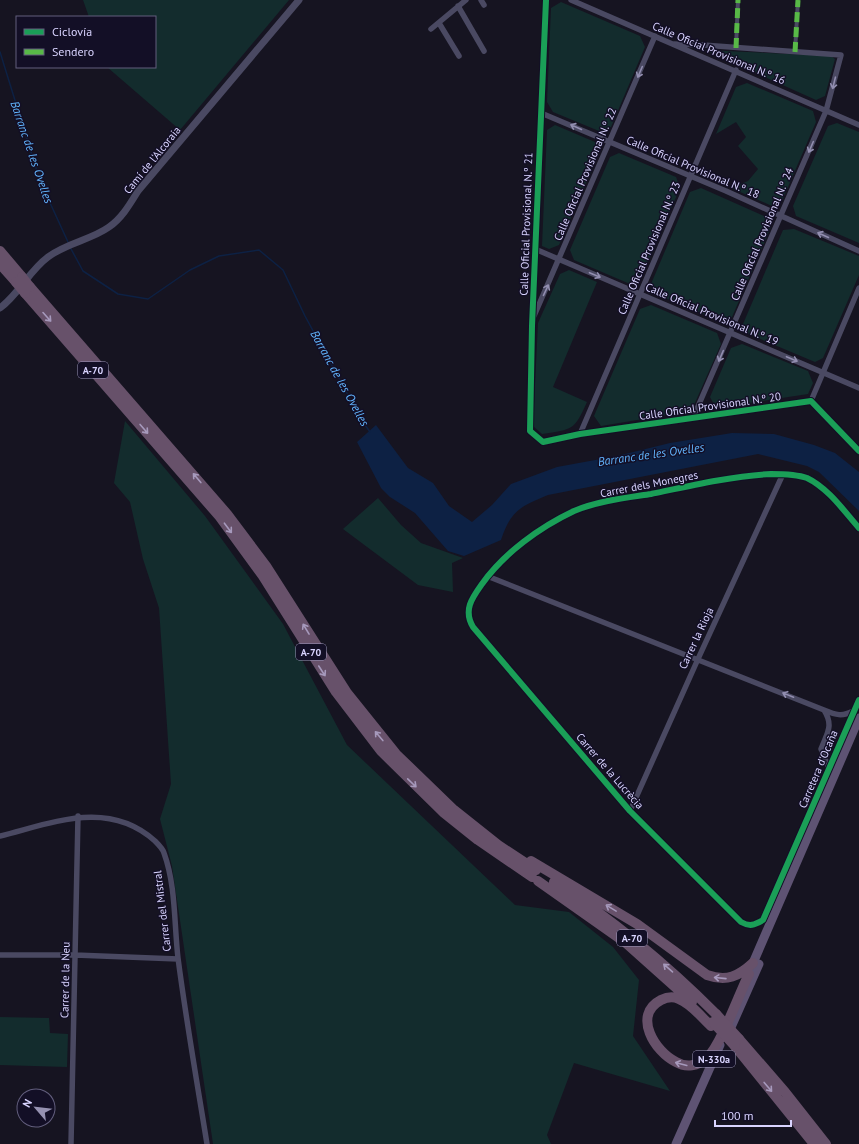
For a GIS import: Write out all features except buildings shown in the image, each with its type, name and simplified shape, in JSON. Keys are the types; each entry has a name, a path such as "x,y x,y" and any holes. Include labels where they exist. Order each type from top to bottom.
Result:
{"highway":[{"name":"A-70","path":"0,251 27,290 120,395 208,490 252,546 347,694 396,754 430,789 476,828 536,875"},
{"name":"A-70","path":"0,264 19,280"},
{"name":"A-70","path":"120,395 203,496 250,557 336,692 382,751 443,812 478,840 590,906 637,941 679,977 713,1021 736,1045 747,1054 826,1144"},
{"path":"430,789 501,841 546,870 637,924 708,975 721,979 729,979 737,976 753,963"},
{"path":"713,1021 685,1002 674,997 662,999 656,1002 649,1014 648,1021 652,1040 664,1055 679,1064 685,1065 699,1063 705,1060 715,1049 749,974"},
{"name":"A-70","path":"747,1054 814,1144"},
{"path":"747,1054 774,1072 831,1144"}],"main road":[{"name":"Carretera d'Ocaña","path":"676,1144 717,1052 753,963 859,718"},
{"name":"Carretera d'Ocaña","path":"681,1144 859,732"}],"street":[{"name":"Camí de l'Alcoraia","path":"0,308 16,294 42,263 58,251 109,227 123,214 138,191 299,0"},
{"path":"431,29 466,0"},
{"name":"Calle Oficial Provisional N.º 21","path":"543,442 530,431 532,320 546,0"},
{"name":"Calle Oficial Provisional N.º 16","path":"571,0 736,70 859,125"},
{"path":"736,48 738,0"},
{"path":"674,44 703,44 795,52 798,0"},
{"path":"458,6 484,51"},
{"path":"439,23 459,56"},
{"name":"Calle Oficial Provisional N.º 22","path":"532,320 655,36"},
{"name":"Calle Oficial Provisional N.º 24","path":"694,418 826,111 841,55 795,52"},
{"name":"Calle Oficial Provisional N.º 23","path":"580,434 736,70"},
{"name":"Calle Oficial Provisional N.º 18","path":"541,113 691,176 859,251"},
{"name":"Calle Oficial Provisional N.º 19","path":"535,249 859,388"},
{"path":"859,288 811,401 859,451"},
{"name":"Calle Oficial Provisional N.º 20","path":"543,442 580,434 811,401"},
{"name":"Carrer dels Monegres","path":"468,613 472,598 487,576 522,543 561,518 587,507 705,483 769,474 783,474 806,478 820,487 859,528"},
{"name":"Carrer la Rioja","path":"630,811 783,474"},
{"path":"487,576 824,710"},
{"name":"Carrer de la Lucrècia","path":"468,613 473,627 630,811 741,922 748,926 754,925"},
{"name":"Carretera d'Ocaña","path":"754,925 762,920 787,866 853,710 859,700"},
{"name":"Carretera d'Ocaña","path":"824,710 835,715 845,715 853,710"},
{"name":"Carretera d'Ocaña","path":"824,710 830,719 830,725 820,749 833,780"},
{"name":"Carretera d'Ocaña","path":"802,831 822,804"},
{"name":"Carrer del Mistral","path":"0,836 78,816 112,819 126,823 156,842 164,852 170,879 178,959 207,1144"},
{"name":"Carrer de la Neu","path":"71,1144 78,816"},
{"path":"787,866 800,856 796,845"},
{"path":"0,955 75,955 178,959"}],"green space":[{"path":"83,0 289,0 180,130 108,68 156,68 156,16 89,16"},
{"path":"561,2 640,36 645,47 611,127 599,131 553,112 547,102 551,8"},
{"path":"705,50 831,56 835,59 825,96 816,100"},
{"path":"747,83 813,111 816,122 782,201 772,206 731,188 748,181 758,169 738,146 746,137 736,122 716,134 736,87"},
{"path":"837,123 859,132 859,243 796,216 793,206 828,126"},
{"path":"555,125 595,142 599,153 559,245 549,249 542,246 547,130"},
{"path":"619,153 676,177 680,188 640,279 630,284 574,260 570,250 610,157"},
{"path":"701,188 764,216 769,219 771,227 732,317 722,322 656,294 651,284 690,192"},
{"path":"794,229 859,256 859,275 823,358 815,362 746,333 743,324 783,230"},
{"path":"569,270 597,282 553,387 587,402 579,419 571,427 560,431 542,434 533,426 538,323 560,274"},
{"path":"651,305 717,333 721,344 694,405 685,412 601,426 594,416 640,309"},
{"path":"742,344 808,371 813,383 808,394 716,408 710,397 731,348"},
{"path":"125,421 205,516 283,624 347,745 515,905 569,912 613,947 639,980 633,1036 670,1091 574,1063 547,1135 551,1144 213,1144 172,866 160,819 171,784 159,608 143,559 130,502 114,483"},
{"path":"378,498 401,525 421,543 463,558 452,563 453,592 418,585 343,529"},
{"path":"0,1017 49,1018 50,1033 68,1034 67,1067 0,1065"}],"water":[{"path":"376,425 408,468 433,483 449,506 472,522 492,505 511,484 557,467 617,456 670,443 732,433 774,434 814,445 835,453 859,472 859,511 819,472 807,466 758,454 548,495 530,503 518,511 509,522 501,540 464,556 448,551 415,513 390,497 381,488 357,442"}],"waterway":[{"name":"Barranc de les Ovelles","path":"0,52 40,181 68,242"},
{"name":"Barranc de les Ovelles","path":"70,247 83,271 118,294 148,299 190,270 219,256 259,250 283,270 305,316 361,419 370,432"}],"marked path":[{"path":"736,48 738,0"},
{"path":"795,52 798,0"}],"cycle path":[{"path":"546,0 532,326 530,431 543,442 580,434 811,401 859,451"},
{"path":"859,528 835,500 815,482 807,478 789,474 756,475 726,479 602,502 561,517 512,551 478,589 472,599 469,610 470,621 473,627 630,811 741,922 750,925 763,920 859,700"}]}
